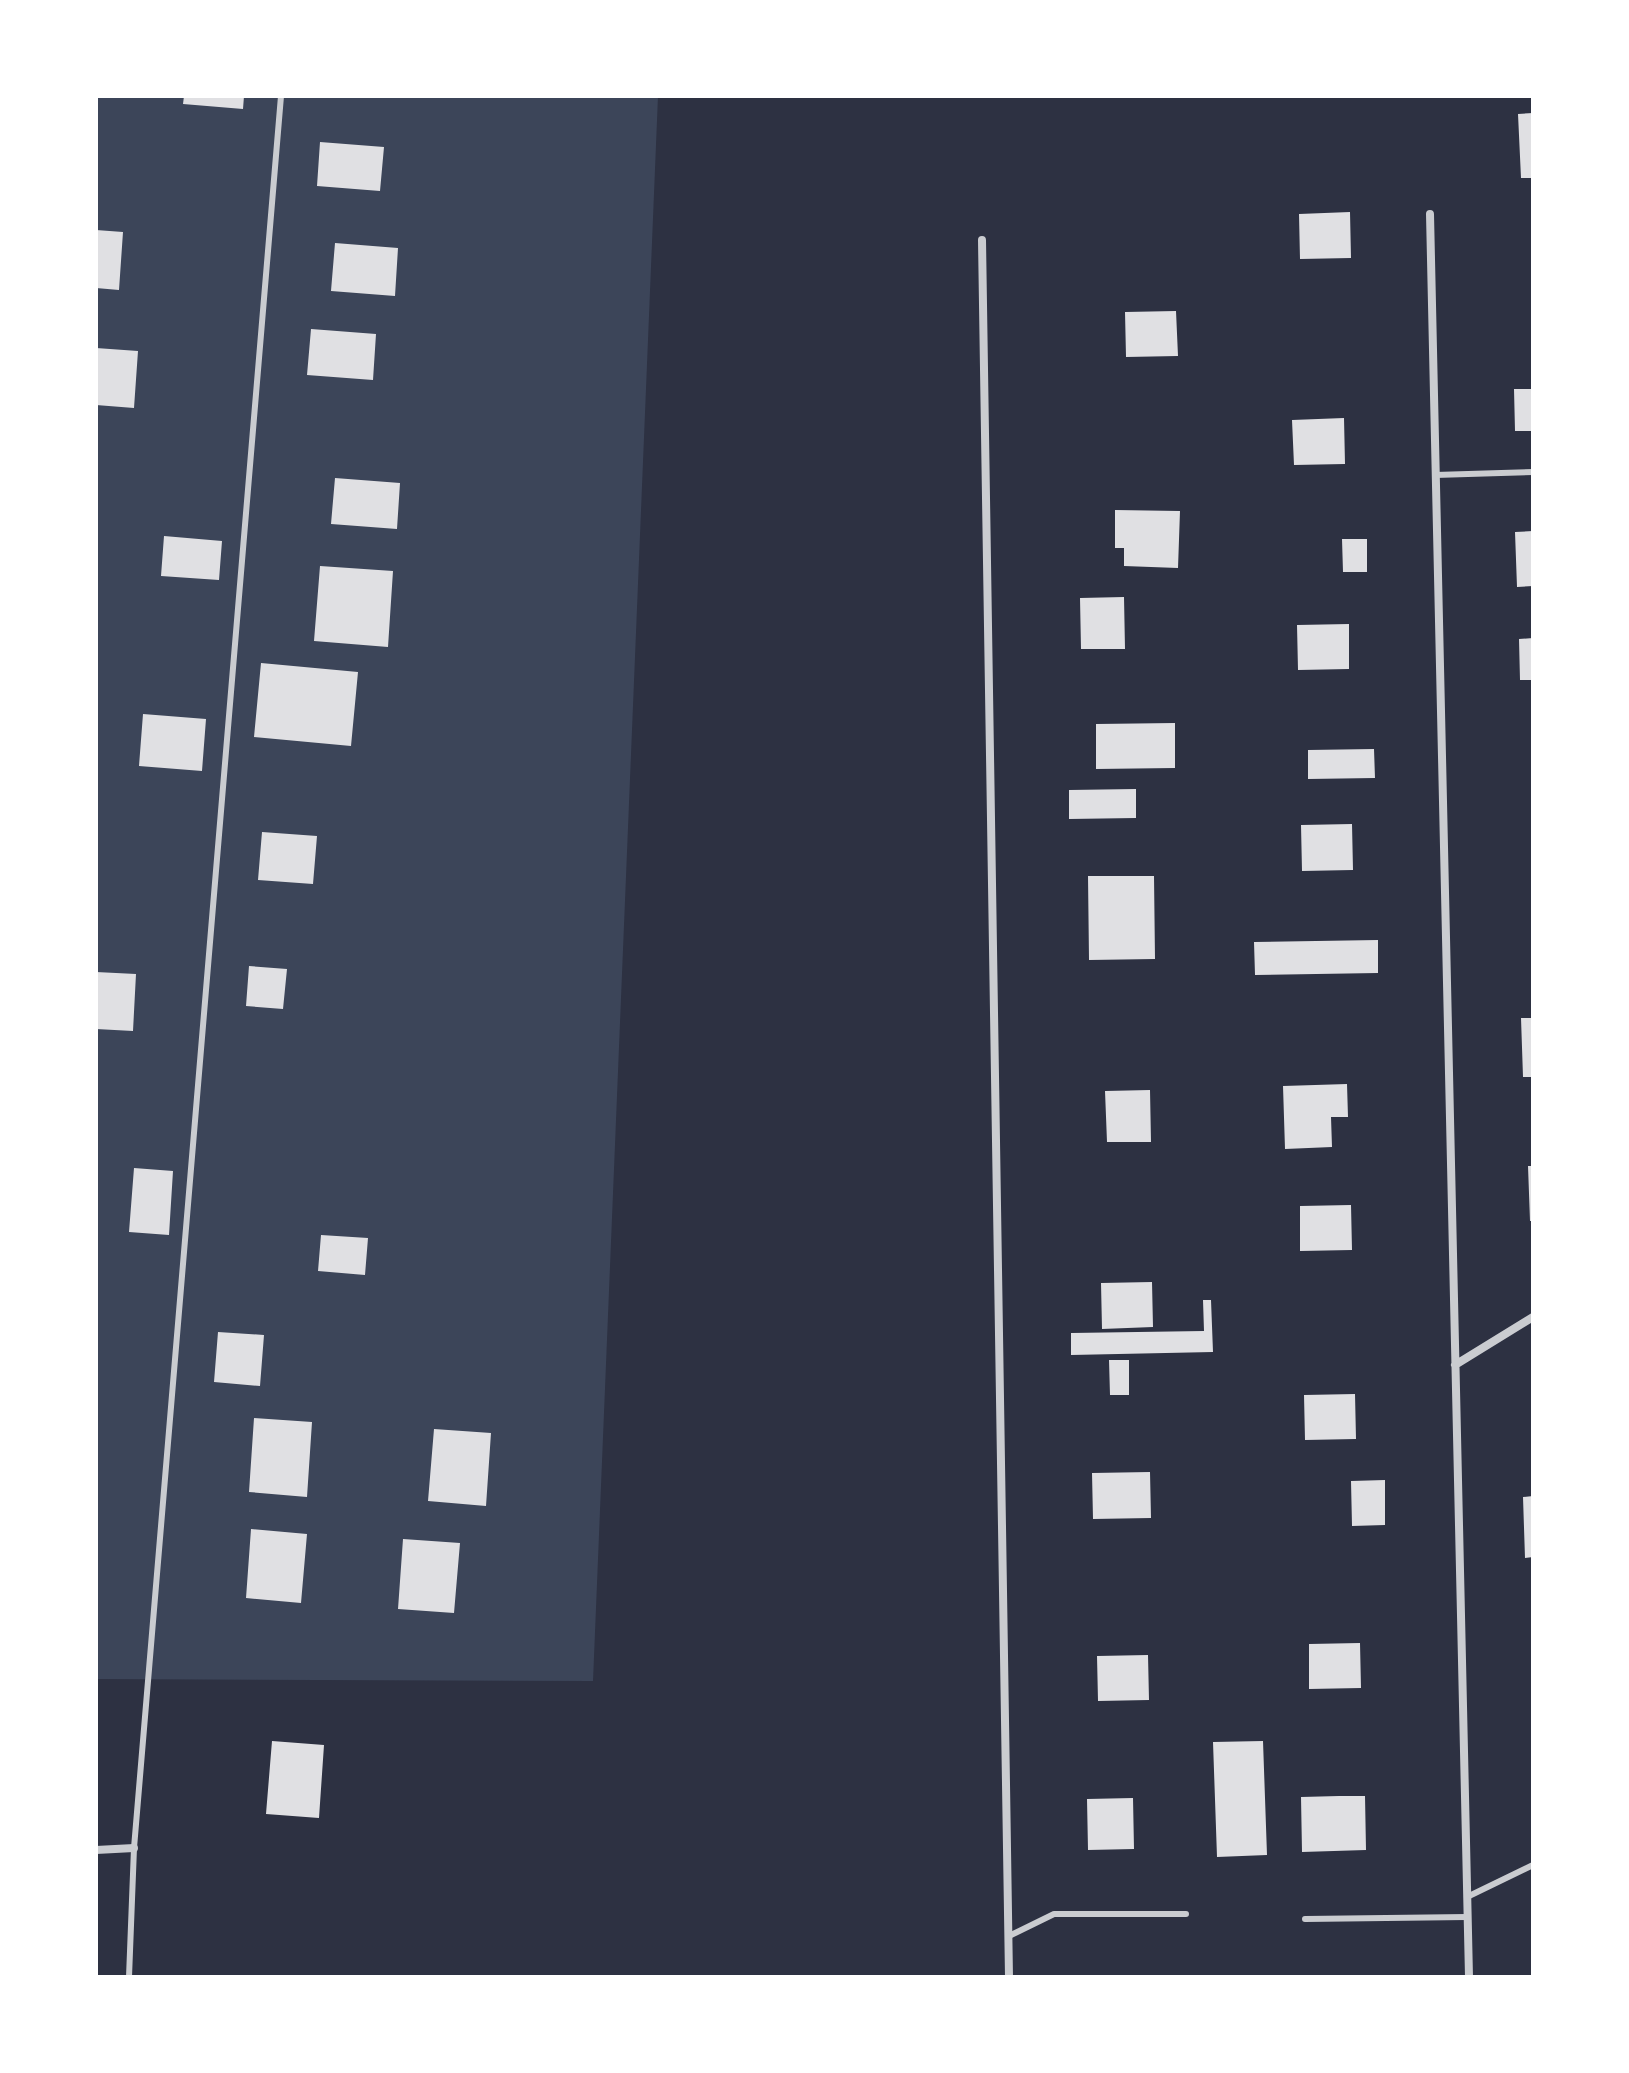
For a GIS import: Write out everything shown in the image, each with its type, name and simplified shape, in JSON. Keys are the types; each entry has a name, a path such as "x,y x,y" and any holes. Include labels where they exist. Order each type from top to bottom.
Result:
{"street":[{"path":"1430,214 1469,1977"},
{"path":"982,240 1009,1977"},
{"path":"1455,1365 1533,1317"},
{"path":"96,1850 134,1848"}],"lane":[{"path":"129,1977 134,1848 281,96"},
{"path":"1435,475 1533,472"},
{"path":"1467,1897 1533,1865"},
{"path":"1009,1936 1054,1914 1186,1914"},
{"path":"1305,1919 1467,1917"}],"shaded area":[{"path":"96,96 658,96 593,1681 96,1679"}],"building":[{"path":"184,96 244,96 243,109 183,104"},
{"path":"1533,113 1533,178 1521,178 1518,114"},
{"path":"320,142 384,147 380,191 317,186"},
{"path":"1350,212 1351,258 1300,259 1299,214"},
{"path":"96,230 123,232 119,290 96,288"},
{"path":"335,243 398,248 395,296 331,291"},
{"path":"1176,311 1178,356 1126,357 1125,312"},
{"path":"311,329 376,334 373,380 307,375"},
{"path":"96,348 138,351 134,408 96,405"},
{"path":"1514,389 1533,389 1533,431 1515,431"},
{"path":"1344,418 1345,464 1294,465 1292,420"},
{"path":"335,478 400,483 397,529 331,524"},
{"path":"1115,510 1180,511 1178,568 1124,566 1124,548 1115,548"},
{"path":"1533,531 1533,586 1517,587 1515,532"},
{"path":"164,536 222,541 219,580 161,576"},
{"path":"1342,539 1367,539 1367,572 1343,572"},
{"path":"320,566 393,571 388,647 314,641"},
{"path":"1124,597 1125,649 1081,649 1080,598"},
{"path":"1349,624 1349,669 1298,670 1297,625"},
{"path":"1533,638 1533,680 1520,680 1519,639"},
{"path":"261,663 358,672 351,746 254,737"},
{"path":"143,714 206,719 202,771 139,766"},
{"path":"1175,723 1175,768 1096,769 1096,724"},
{"path":"1374,749 1375,778 1308,779 1308,750"},
{"path":"1136,789 1136,818 1069,819 1069,790"},
{"path":"1352,824 1353,870 1302,871 1301,825"},
{"path":"262,832 317,836 313,884 258,880"},
{"path":"1088,876 1154,876 1155,959 1089,960"},
{"path":"1378,940 1378,973 1255,975 1254,942"},
{"path":"249,966 287,969 283,1009 246,1006"},
{"path":"96,972 136,974 133,1031 96,1029"},
{"path":"1521,1018 1533,1018 1533,1077 1523,1077"},
{"path":"1347,1084 1348,1117 1331,1117 1332,1147 1285,1149 1283,1086"},
{"path":"1150,1090 1151,1142 1107,1142 1105,1091"},
{"path":"1528,1166 1533,1166 1533,1221 1530,1221"},
{"path":"134,1168 173,1171 169,1235 129,1232"},
{"path":"1351,1205 1352,1250 1300,1251 1300,1206"},
{"path":"321,1235 368,1238 365,1275 318,1271"},
{"path":"1152,1282 1153,1327 1102,1329 1101,1283"},
{"path":"1203,1300 1211,1300 1213,1352 1071,1355 1071,1333 1204,1331"},
{"path":"218,1332 264,1335 260,1386 214,1382"},
{"path":"1109,1360 1129,1360 1129,1395 1110,1395"},
{"path":"1355,1394 1356,1439 1305,1440 1304,1395"},
{"path":"254,1418 312,1422 307,1497 249,1492"},
{"path":"434,1429 491,1433 486,1506 428,1501"},
{"path":"1150,1472 1151,1518 1093,1519 1092,1473"},
{"path":"1385,1480 1385,1525 1352,1526 1351,1481"},
{"path":"1533,1496 1533,1557 1525,1558 1523,1497"},
{"path":"251,1529 307,1534 301,1603 246,1598"},
{"path":"403,1539 460,1543 454,1613 398,1609"},
{"path":"1360,1643 1361,1688 1309,1689 1309,1644"},
{"path":"1148,1655 1149,1700 1098,1701 1097,1656"},
{"path":"272,1741 324,1745 319,1818 266,1814"},
{"path":"1263,1741 1267,1855 1217,1857 1213,1742"},
{"path":"1365,1796 1366,1850 1302,1852 1301,1797"},
{"path":"1133,1798 1134,1849 1088,1850 1087,1799"}]}
